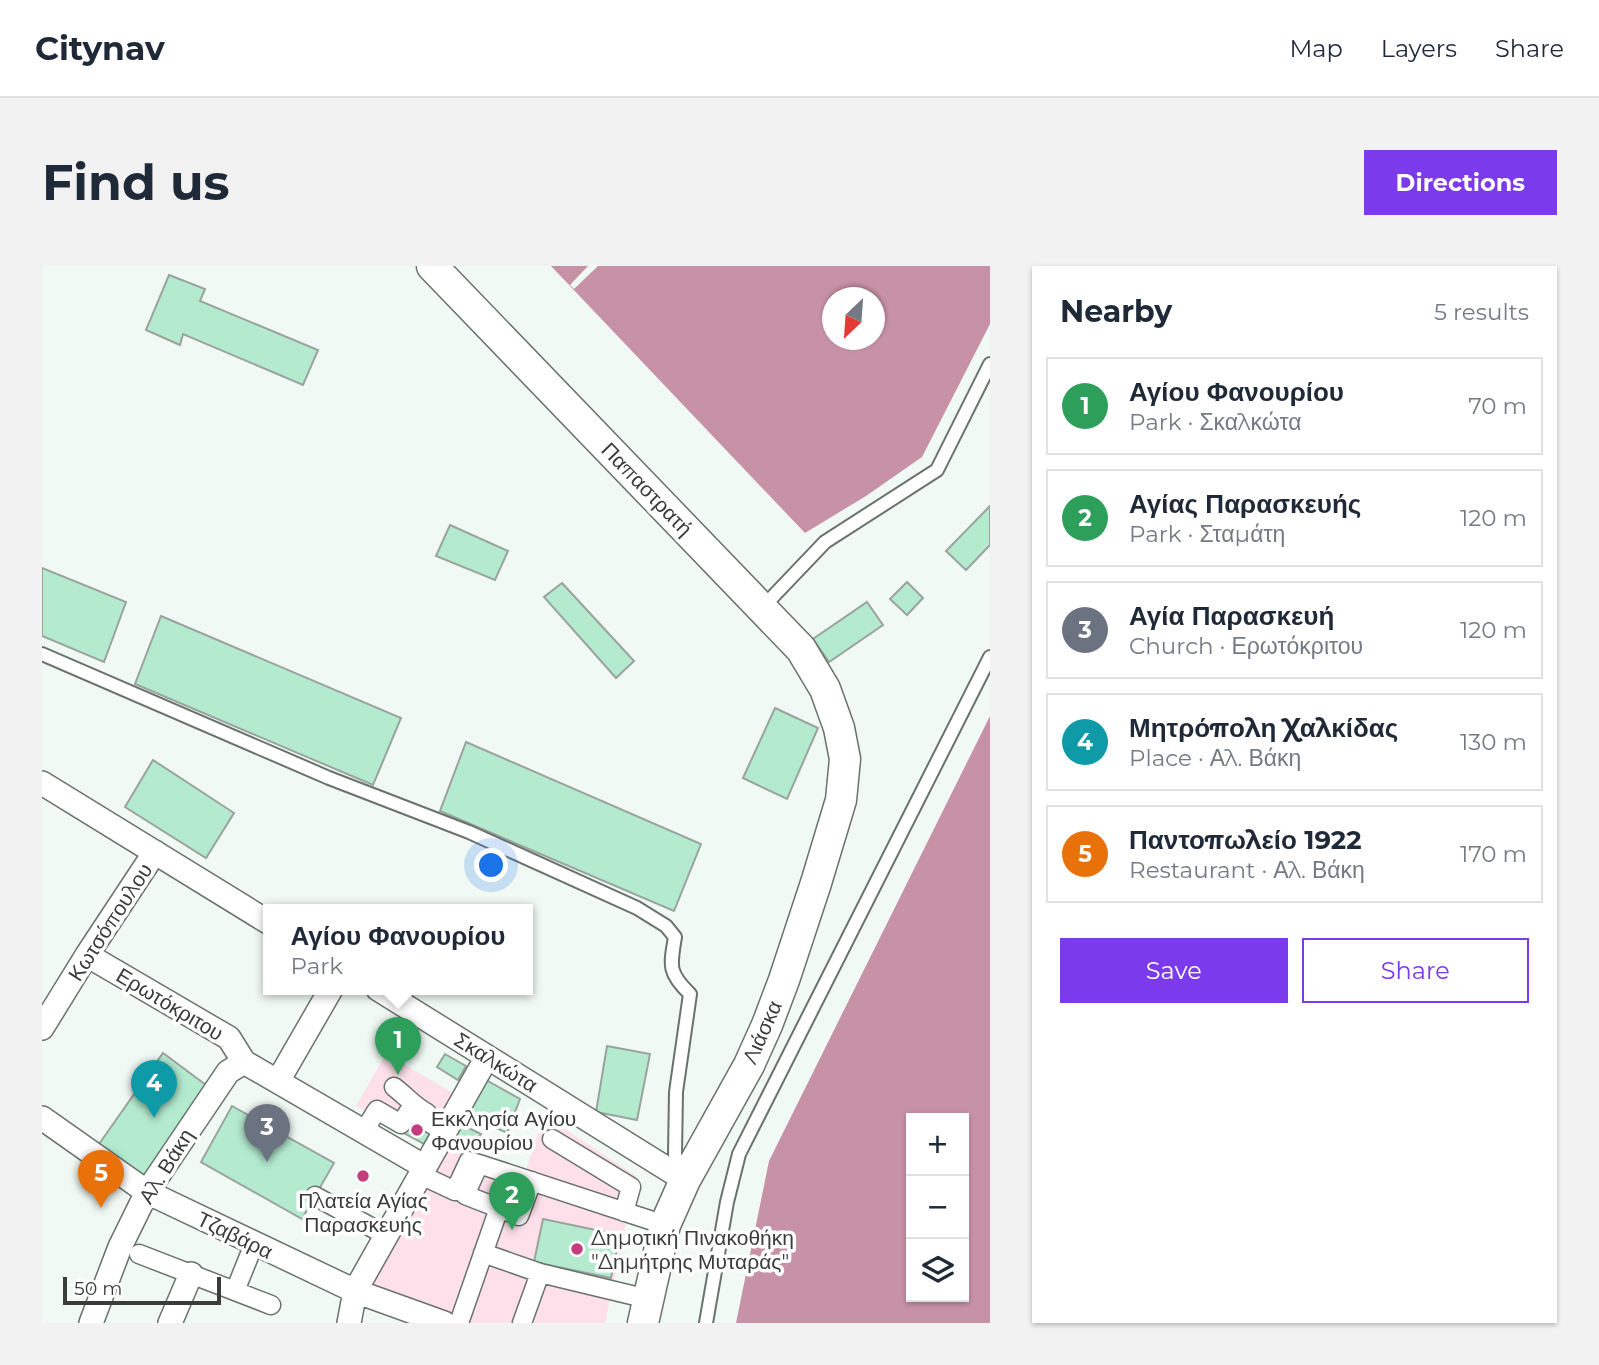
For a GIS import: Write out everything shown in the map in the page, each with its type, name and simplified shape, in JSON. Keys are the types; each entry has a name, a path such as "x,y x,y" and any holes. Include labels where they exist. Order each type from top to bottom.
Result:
{"street":[{"name":"Παπαστρατή","path":"432,266 801,649 825,689 839,728"},
{"name":"Λιάσκα","path":"645,1311 664,1225 685,1180 749,1065 785,980 841,800 845,759 839,728"},
{"path":"42,783 263,919"},
{"name":"Κωτσόπουλου","path":"42,1028 155,852"},
{"name":"Ερωτόκριτου","path":"87,955 229,1038 244,1062 364,1131 423,1171"},
{"path":"278,1081 328,995"},
{"name":"Σκαλκώτα","path":"388,995 685,1180"},
{"path":"349,1323 355,1292 487,1057"},
{"name":"Αλ. Βάκη","path":"91,1323 120,1247 146,1192 228,1072 244,1062"},
{"path":"364,1131 391,1088 408,1097 413,1105 447,1129"},
{"path":"377,1110 401,1124 409,1111 447,1129"},
{"name":"Τζαβάρα","path":"42,1118 146,1192 355,1292 444,1323"},
{"path":"552,1139 631,1187 624,1212"},
{"path":"423,1171 455,1191 469,1161 664,1225"},
{"path":"479,1164 465,1195 519,1216 532,1181"},
{"path":"316,1196 387,1236"},
{"path":"459,1323 499,1208"},
{"path":"235,1291 254,1244"},
{"path":"483,1253 645,1311"},
{"path":"139,1254 271,1305"},
{"path":"522,1323 540,1273"},
{"path":"170,1323 191,1274"}],"lane":[{"path":"762,608 825,542 937,470 990,364"},
{"path":"42,654 329,778 470,832 637,908 666,926 675,937 671,970 678,983 690,994 676,1092 676,1155 685,1180"},
{"path":"706,1323 727,1202 739,1154 990,657"}],"shaded area":[{"path":"551,266 990,266 990,324 922,457 866,496 805,533"},
{"path":"990,716 990,1323 736,1323 769,1161"},
{"path":"386,1054 460,1097 440,1131 400,1131 356,1106"},
{"path":"544,1115 636,1176 605,1323 471,1323 370,1285 443,1145 524,1176"}],"pier":[{"path":"588,266 598,266 574,289 570,285"}],"building":[{"path":"169,275 205,289 200,301 318,350 303,385 183,334 180,345 146,330"},
{"path":"990,506 990,545 966,570 946,551"},
{"path":"450,525 508,551 495,580 436,556"},
{"path":"42,568 126,602 104,662 42,636"},
{"path":"907,582 923,598 907,615 890,599"},
{"path":"562,583 634,661 616,678 544,597"},
{"path":"867,602 883,625 829,662 813,639"},
{"path":"161,616 401,718 373,785 135,684"},
{"path":"775,708 818,728 787,799 743,778"},
{"path":"466,742 701,844 674,911 440,811"},
{"path":"153,760 234,813 206,858 125,807"},
{"path":"607,1046 650,1054 637,1120 596,1112"},
{"path":"163,1053 210,1088 145,1182 97,1147"},
{"path":"445,1054 466,1066 458,1080 437,1067"},
{"path":"479,1076 520,1099 507,1133 461,1112"},
{"path":"232,1106 334,1163 302,1219 201,1162"},
{"name":"Εκκλησία Αγίου Φανουρίου","path":"410,1116 433,1129 424,1144 402,1132"},
{"path":"456,1122 481,1134 471,1155 446,1143"},
{"name":"Δημοτική Πινακοθήκη \"Δημήτρης Μυταράς\"","path":"543,1219 620,1235 611,1278 534,1262"}],"place":[{"name":"Αγίου Φανουρίου","path":"398,1075"},
{"name":"Μητρόπολη Χαλκίδας","path":"154,1118"},
{"name":"Εκκλησία Αγίου Φανουρίου","path":"417,1130"},
{"name":"Αγία Παρασκευή","path":"267,1162"},
{"name":"Πλατεία Αγίας Παρασκευής","path":"363,1176"},
{"name":"Παντοπωλείο 1922","path":"101,1208"},
{"name":"Αγίας Παρασκευής","path":"512,1230"},
{"name":"Δημοτική Πινακοθήκη \"Δημήτρης Μυταράς\"","path":"577,1249"}]}
